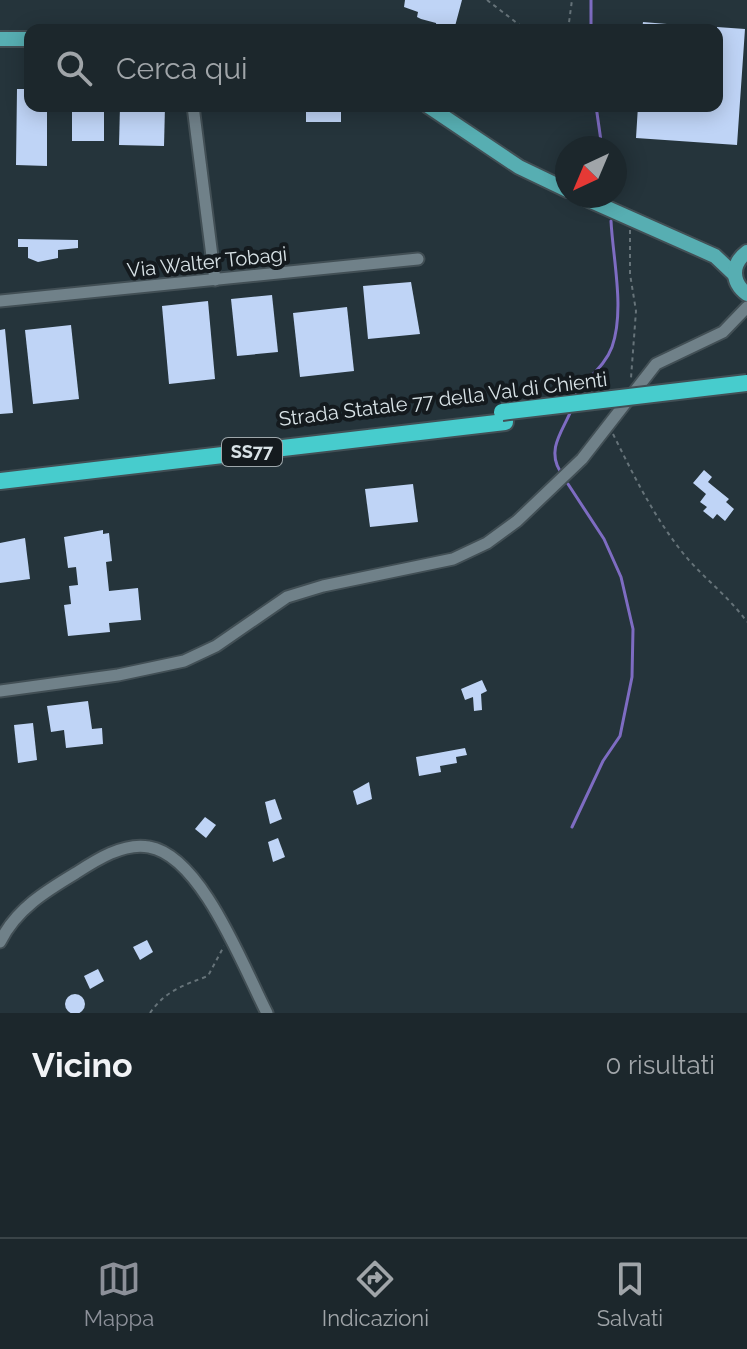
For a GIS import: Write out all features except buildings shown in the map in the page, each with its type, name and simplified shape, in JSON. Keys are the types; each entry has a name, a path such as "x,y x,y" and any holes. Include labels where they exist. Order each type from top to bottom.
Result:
{"highway":[{"name":"Strada Statale 77 della Val di Chienti","path":"0,481 747,383"},
{"name":"Strada Statale 77 della Val di Chienti","path":"0,471 747,394"}],"main road":[{"path":"0,39 24,39"},
{"path":"437,112 519,167 555,184"},
{"path":"605,208 715,256 747,294"},
{"path":"715,256 744,255 735,278"}],"street":[{"path":"194,112 215,280"},
{"name":"Via Walter Tobagi","path":"0,301 418,259"},
{"path":"734,321 740,296 735,278"},
{"path":"0,691 118,675 184,661 216,646 287,597 323,586 453,559 487,543 517,521 582,459 609,426 632,390 656,364 708,341 747,307"},
{"path":"0,942 24,908 46,891 107,853 149,846 175,858 197,879 267,1013"}],"path":[{"path":"487,0 518,24"},
{"path":"569,24 572,0"},
{"path":"630,220 630,274 636,311 632,390"},
{"path":"609,426 644,496 681,551 732,601 747,622"},
{"path":"150,1013 160,999 176,988 208,976 227,937"}],"waterway":[{"path":"591,0 591,24"},
{"path":"597,112 600,136"},
{"path":"575,397 608,355 616,333 618,301 611,221"},
{"path":"560,471 556,463 556,447 572,408"},
{"path":"568,484 604,539 621,577 633,629 632,677 620,736 603,761 572,827"}]}
